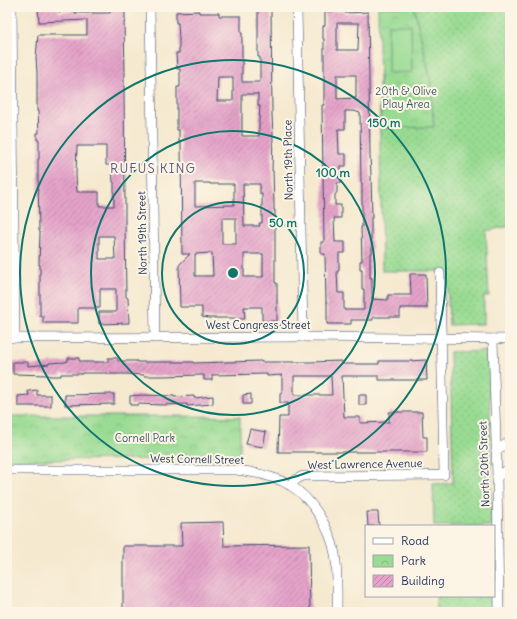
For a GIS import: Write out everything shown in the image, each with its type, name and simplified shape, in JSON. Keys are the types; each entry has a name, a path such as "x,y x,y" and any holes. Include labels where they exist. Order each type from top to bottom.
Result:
{"street":[{"path":"11,338 12,7"},
{"name":"North 19th Street","path":"150,7 155,338"},
{"name":"North 19th Place","path":"297,7 303,337"},
{"path":"440,273 441,338"},
{"name":"West Congress Street","path":"11,338 510,338"},
{"name":"West Lawrence Avenue","path":"290,485 303,476 444,475 441,338"},
{"name":"North 20th Street","path":"493,339 499,612"},
{"path":"496,451 510,441"},
{"path":"497,477 510,468"},
{"name":"West Cornell Street","path":"7,470 236,470 260,474 290,485 296,489 313,507 321,518 333,544 336,565 337,612"}],"green space":[{"name":"20th & Olive Play Area","path":"378,7 414,7 430,78 434,127 381,128"},
{"path":"414,7 510,7 510,226 486,231 489,296 484,296 484,324 449,325 447,271 382,271 379,74 429,72"},
{"path":"388,25 411,25 412,72 388,73"},
{"path":"489,351 492,525 434,525 433,484 453,483 450,352"},
{"name":"Cornell Park","path":"7,416 240,417 240,461 222,459 7,460"},
{"path":"436,597 494,597 494,612 437,612"}],"building":[{"path":"38,8 59,8 59,12 75,11 75,13 110,13 110,10 125,10 124,92 126,297 128,298 129,323 99,324 99,312 116,312 116,289 100,289 100,308 78,308 78,323 43,323 43,316 40,316 39,140 37,140 37,133 39,133 36,58 38,35 87,35 87,20 39,22","holes":["77,146 106,146 106,165 112,165 114,206 99,206 99,192 77,192","99,236 114,236 115,259 99,259"]},
{"path":"258,9 271,9 273,135 272,171 275,210 275,283 277,283 277,321 262,321 262,307 244,307 245,319 202,317 202,307 180,307 179,265 190,254 182,254 181,143 179,143 179,130 177,130 177,87 180,87 180,69 177,69 176,53 179,53 179,40 176,12 199,11 199,13 219,13 219,16 241,16 242,82 260,82 260,57 258,57","holes":["218,77 233,77 233,101 217,101","242,94 258,94 258,106 260,106 259,136 242,136","195,183 234,184 234,205 195,206","243,184 260,184 260,194 262,194 262,223 259,223 260,226 244,226","222,218 236,218 236,244 222,244","212,253 213,276 195,276 195,254","244,254 263,254 263,277 244,277"]},
{"path":"325,11 345,11 345,13 368,12 372,218 370,278 372,278 372,299 388,300 388,295 411,295 410,274 426,274 427,308 400,308 400,317 373,317 373,320 351,320 351,324 327,324 325,254 321,254 321,242 324,242 322,105 324,105 323,26 325,26","holes":["337,23 359,23 358,50 337,50","337,75 356,75 356,98 337,99","345,111 360,113 362,183 362,261 360,261 360,269 362,269 362,289 364,289 364,310 344,310 344,293 338,293 337,271 339,271 339,253 345,253 345,242 335,242 334,218 341,218 341,205 335,205 335,195 337,192 337,183 341,183 341,166 346,166 346,154 339,154 338,129 345,129"]},
{"path":"68,358 79,358 79,361 82,362 108,362 108,358 118,358 118,361 137,362 193,363 342,361 342,364 379,364 379,361 426,360 427,380 379,380 379,376 342,376 344,417 360,417 360,423 389,422 389,412 422,412 423,437 427,437 427,452 278,452 279,417 288,417 288,403 280,403 280,393 282,393 282,375 212,375 212,380 204,380 204,375 144,376 108,373 82,373 49,376 13,374 13,362 28,362 28,366 68,361","holes":["294,376 331,376 332,395 294,395"]},
{"path":"37,390 37,395 51,395 51,406 18,406 18,396 29,395 28,391"},
{"path":"114,394 114,404 65,405 65,395"},
{"path":"251,394 251,404 243,404 243,395"},
{"path":"142,395 174,397 194,396 194,398 213,396 213,404 187,406 187,404 130,405 130,396"},
{"path":"359,395 366,395 366,405 359,405"},
{"path":"250,429 266,432 263,447 246,444"},
{"path":"367,512 378,512 379,525 368,525"},
{"path":"223,522 224,546 309,545 310,612 123,612 123,546 182,546 181,523"}],"district":[{"name":"RUFUS KING","path":"153,168"}]}
